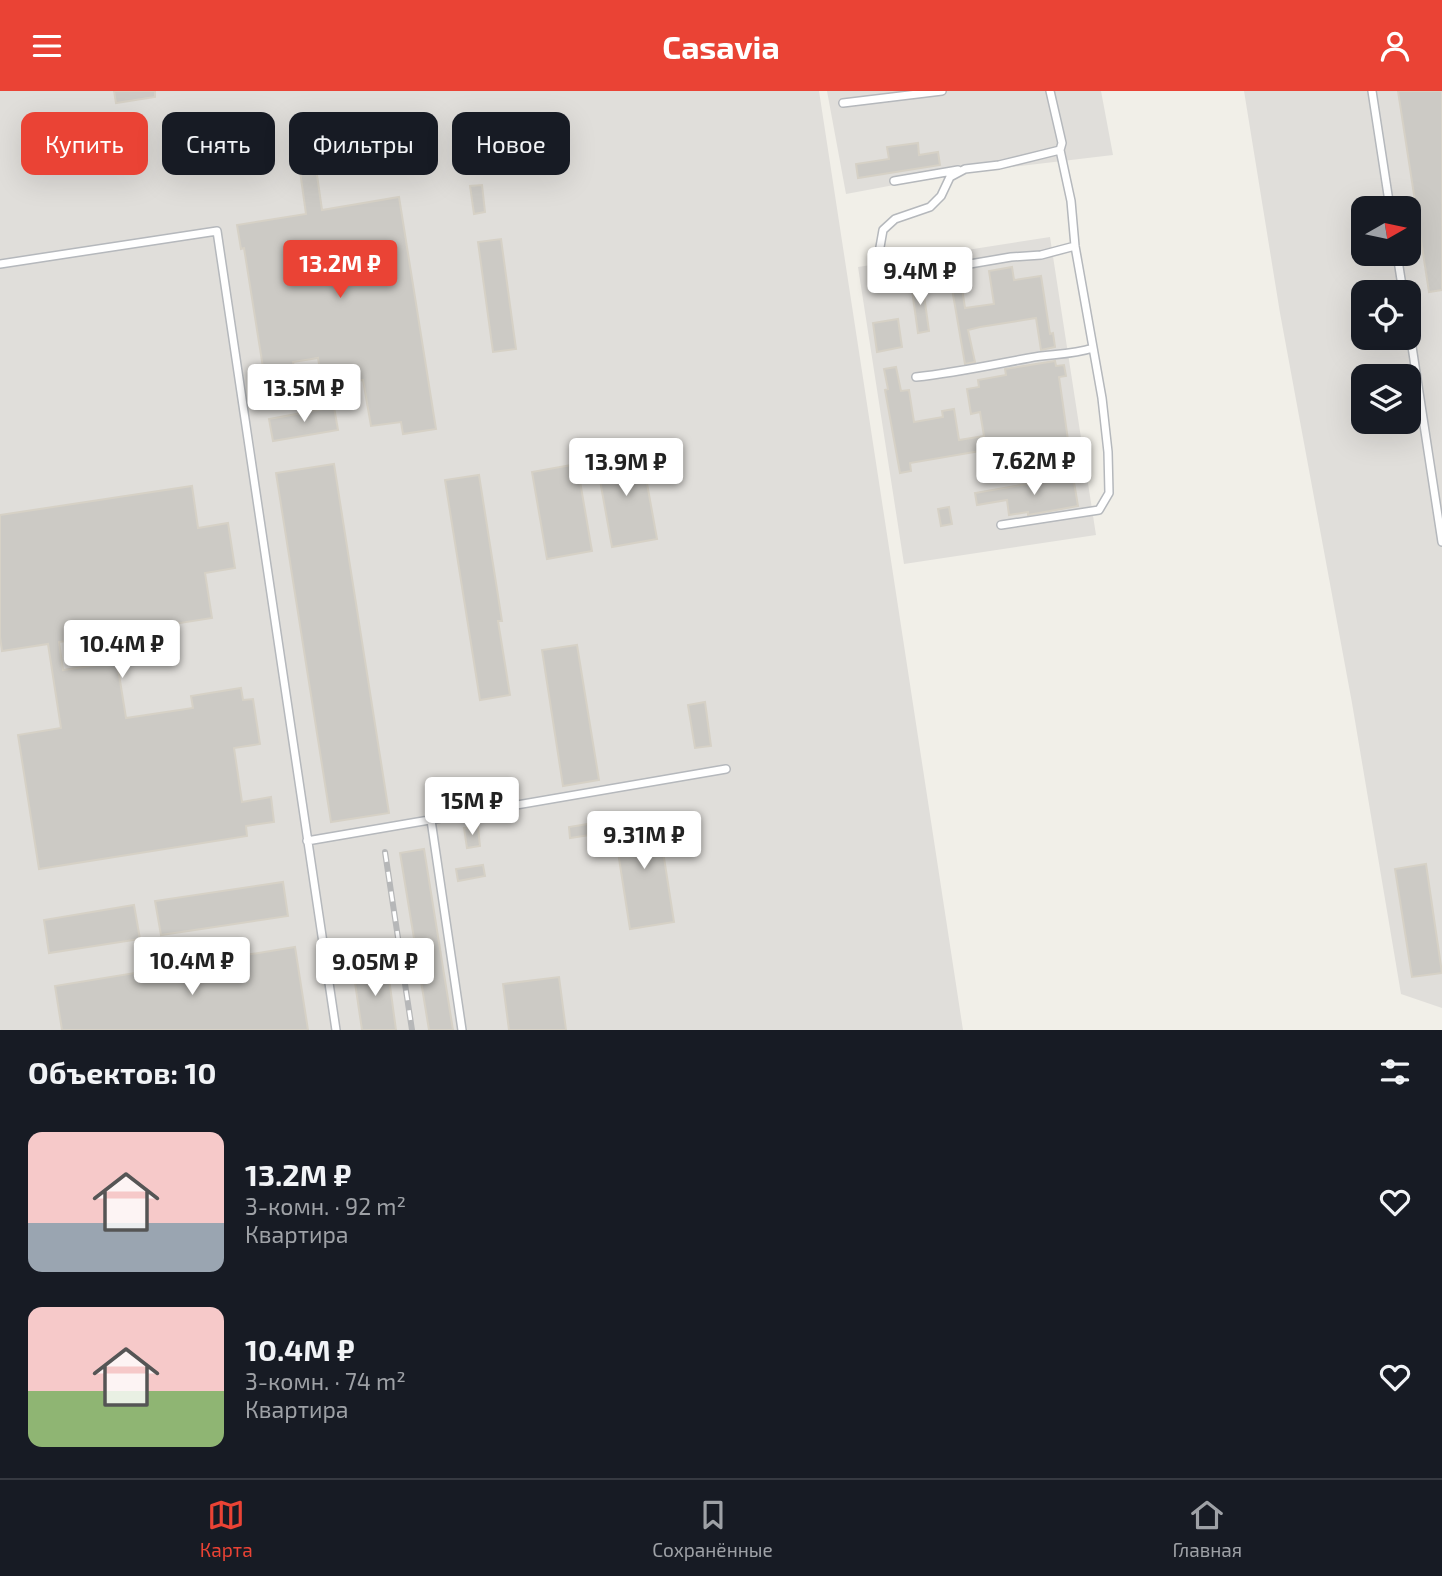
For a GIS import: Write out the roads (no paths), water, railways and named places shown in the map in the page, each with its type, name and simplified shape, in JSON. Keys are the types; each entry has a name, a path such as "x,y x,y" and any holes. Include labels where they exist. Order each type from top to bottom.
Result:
{"lane":[{"path":"843,103 942,91"},
{"path":"1001,525 1099,510 1109,493 1102,398 1075,246 1072,201 1050,91"},
{"path":"1372,91 1388,196"},
{"path":"894,181 999,165 1060,150"},
{"path":"965,169 950,177 941,196 930,207 895,219 883,230 880,247 881,279 1011,257 1041,255 1075,246"},
{"path":"0,264 217,231 335,1030"},
{"path":"916,377 1032,358 1075,354 1093,348"},
{"path":"1413,350 1442,542"},
{"path":"307,841 726,769"},
{"path":"431,820 462,1030"}],"railway":[{"path":"385,852 412,1030"}]}
